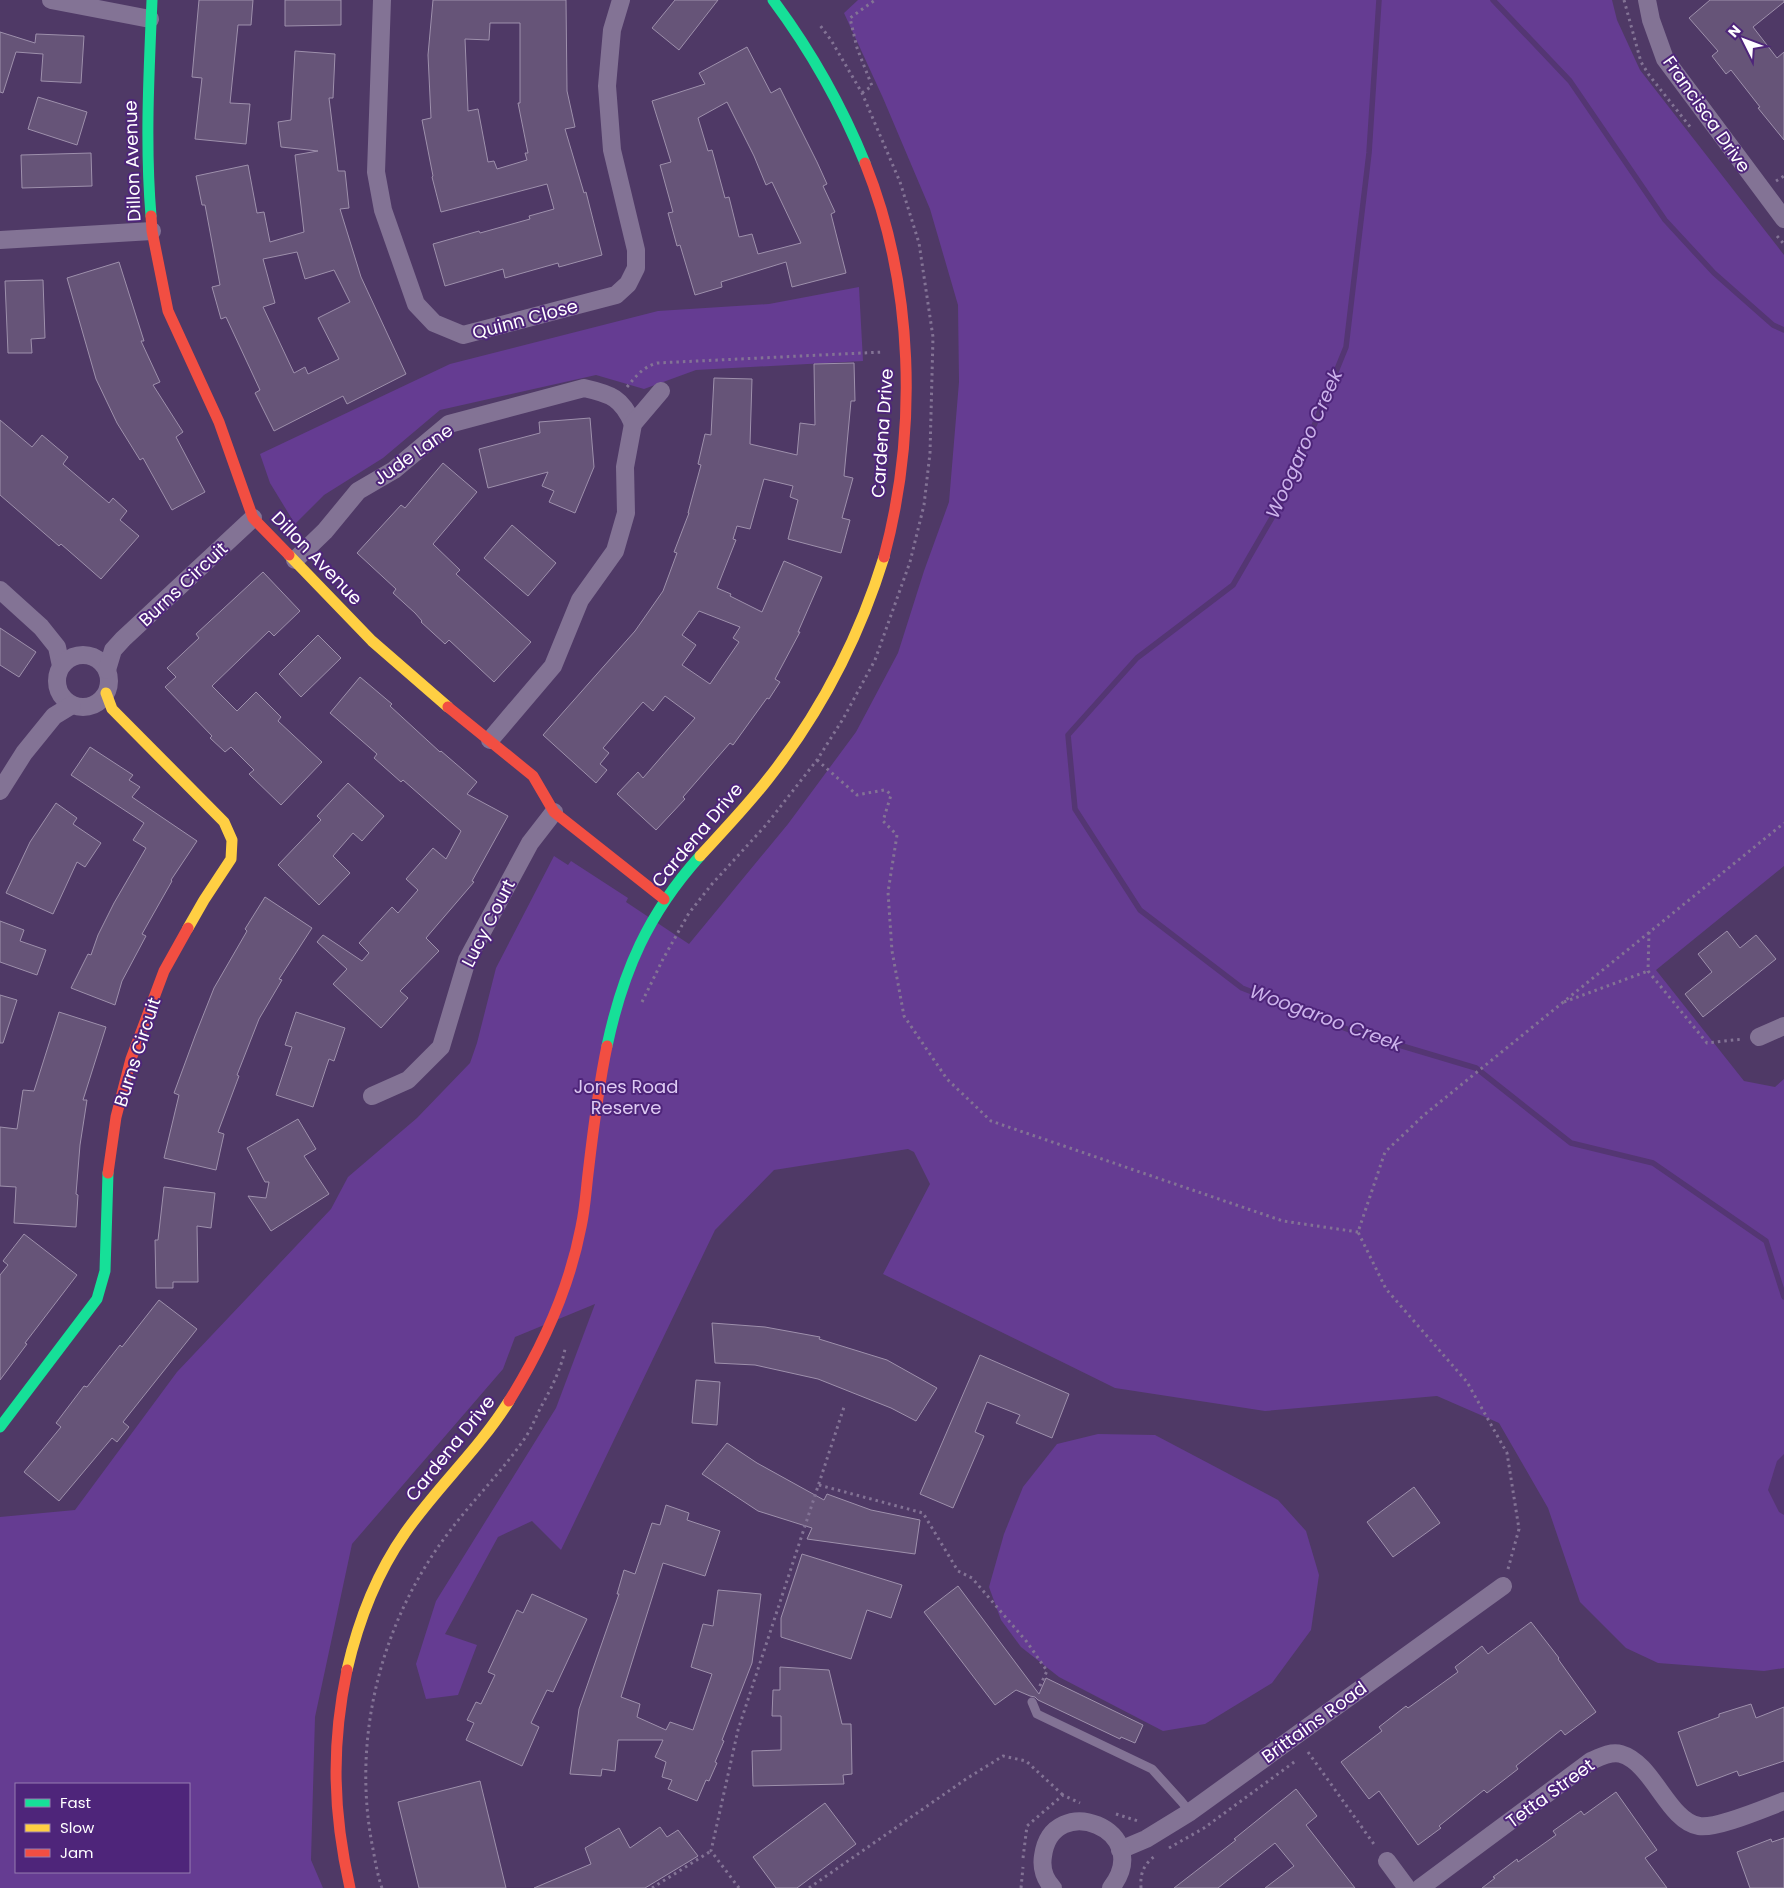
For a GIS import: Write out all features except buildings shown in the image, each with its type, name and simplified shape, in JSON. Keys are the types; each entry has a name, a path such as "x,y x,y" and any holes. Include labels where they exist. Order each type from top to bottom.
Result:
{"street":[{"path":"50,0 150,19"},
{"name":"Dillon Avenue","path":"152,0 146,168 152,231 168,311 219,422 253,518 372,641 464,721 534,776 554,812 664,899"},
{"name":"Quinn Close","path":"382,0 376,172 383,210 416,304 434,323 463,335 616,295 628,284 636,268 636,250 612,150 607,86 612,30 621,0"},
{"name":"Cardena Drive","path":"350,1888 341,1855 334,1779 335,1741 342,1692 354,1645 378,1578 396,1546 434,1496 482,1440 506,1407 539,1348 560,1300 581,1226 607,1042 618,998 637,947 664,899 691,864 744,807 810,722 856,634 872,593 890,536 900,481 905,403 905,351 899,290 890,246 877,194 858,145 837,99 811,54 773,0"},
{"name":"Francisca Drive","path":"1647,0 1651,20 1665,60 1784,219"},
{"path":"0,240 152,231"},
{"name":"Jude Lane","path":"295,560 325,531 358,492 394,470 449,424 584,388 601,392 617,399"},
{"path":"490,740 554,666 580,600 615,551 626,513 625,467 633,424 661,391"},
{"path":"617,399 627,410 633,424"},
{"name":"Burns Circuit","path":"102,664 114,650 253,518"},
{"path":"0,590 41,627 67,661"},
{"path":"89,655 102,664 109,677 104,702 80,707 66,700 56,680 67,661 89,655"},
{"path":"0,791 24,753 66,700"},
{"name":"Burns Circuit","path":"0,1427 97,1299 105,1271 108,1175 114,1126 131,1059 164,971 204,900 231,859 232,840 224,822 104,702"},
{"name":"Lucy Court","path":"372,1096 408,1080 441,1047 467,960 530,843 554,812"},
{"path":"1759,1038 1784,1026"},
{"name":"Brittains Road","path":"1120,1850 1146,1839 1190,1812 1503,1586"},
{"name":"Tetta Street","path":"1420,1888 1591,1761 1606,1755 1620,1754 1641,1767 1682,1818 1698,1826 1712,1826 1784,1801"},
{"path":"1054,1888 1044,1874 1042,1862 1044,1850 1049,1839 1057,1830 1068,1823 1079,1821 1100,1825 1109,1831 1116,1840 1120,1850 1121,1870 1111,1888"},
{"path":"1387,1861 1407,1888"}],"lane":[{"path":"1032,1702 1037,1714 1152,1769 1190,1812"}],"path":[{"path":"862,93 872,86 857,48 850,18 875,0"},
{"path":"617,399 641,370 648,365 657,363 905,351"},
{"path":"816,760 857,795 884,790 889,792 891,798 883,819 884,823 896,835 888,892 892,951 904,1016 947,1079 991,1121 1284,1221 1358,1232"},
{"path":"1503,1586 1520,1528 1507,1453 1467,1382 1386,1289 1358,1232 1385,1152 1424,1115 1784,823"},
{"path":"1649,932 1648,971 1707,1043 1759,1038"},
{"path":"1561,1003 1648,971"},
{"path":"652,1888 711,1851 738,1730 845,1404"},
{"path":"819,1485 922,1513 958,1571 972,1578 1027,1642 1047,1671 1032,1702"},
{"path":"1308,1752 1387,1861"},
{"path":"809,1888 966,1779 1003,1756 1026,1761 1064,1795 1082,1804"},
{"path":"1021,1888 1027,1826 1064,1795"},
{"path":"1111,1812 1136,1822 1142,1820"},
{"path":"711,1851 739,1888"}],"green space":[{"name":"Jones Road Reserve","path":"858,0 1612,0 1617,20 1640,70 1784,255 1784,866 1656,970 1744,1081 1775,1087 1784,1079 1784,1668 1764,1671 1658,1663 1626,1648 1580,1602 1548,1508 1499,1423 1437,1396 1265,1411 1115,1388 883,1274 930,1184 914,1152 908,1149 774,1170 715,1230 561,1550 532,1521 498,1537 445,1634 477,1645 458,1695 426,1699 416,1664 436,1601 556,1408 595,1304 515,1337 503,1369 352,1544 315,1717 311,1860 323,1888 0,1888 0,1517 75,1510 177,1372 331,1209 348,1177 417,1118 470,1063 496,968 554,856 568,865 571,861 628,898 626,902 689,944 788,824 856,732 898,653 924,571 949,502 959,382 958,305 930,209 883,98 844,13"},
{"path":"859,287 863,361 696,370 644,389 596,375 440,410 383,458 324,495 295,524 270,483 260,454 450,364 658,311 769,304"},
{"path":"1098,1434 1155,1435 1278,1500 1306,1531 1319,1575 1311,1630 1272,1683 1205,1724 1163,1731 1059,1677 1021,1647 1001,1620 989,1587 1004,1534 1023,1487 1057,1444"}],"shaded area":[{"path":"1784,1454 1784,1515 1779,1512 1768,1490 1777,1461"}],"waterway":[{"name":"Woogaroo Creek","path":"1379,0 1369,153 1346,347 1287,492 1233,585 1137,658 1068,735 1075,809 1140,910 1242,988 1352,1031 1476,1068 1571,1143 1653,1163 1766,1241 1784,1297"},
{"path":"1493,0 1570,81 1665,220 1714,273 1773,325 1784,330"}],"traffic: fast":[{"path":"151,216 148,135 152,0"},
{"path":"773,0 824,78 846,120 865,163"},
{"path":"607,1046 621,993 640,945 666,900 700,856"},
{"path":"0,1427 97,1299 105,1271 108,1173"}],"traffic: slow":[{"path":"289,555 372,641 448,707"},
{"path":"700,856 760,789 805,727 821,701 850,645 863,616 884,557"},
{"path":"106,693 112,709 224,822 232,840 231,859 188,928"},
{"path":"347,1670 370,1598 395,1548 417,1516 485,1435 509,1401"}],"traffic: jam":[{"path":"865,163 881,210 893,258 902,308 906,358 906,409 902,459 895,509 884,557"},
{"path":"151,216 152,231 168,311 219,422 253,518 289,555"},
{"path":"448,707 533,776 554,812 664,899"},
{"path":"108,1173 116,1117 131,1059 164,971 188,928"},
{"path":"509,1401 553,1317 576,1250 584,1214 596,1110 607,1046"},
{"path":"347,1670 338,1726 336,1779 340,1833 350,1888"}]}
